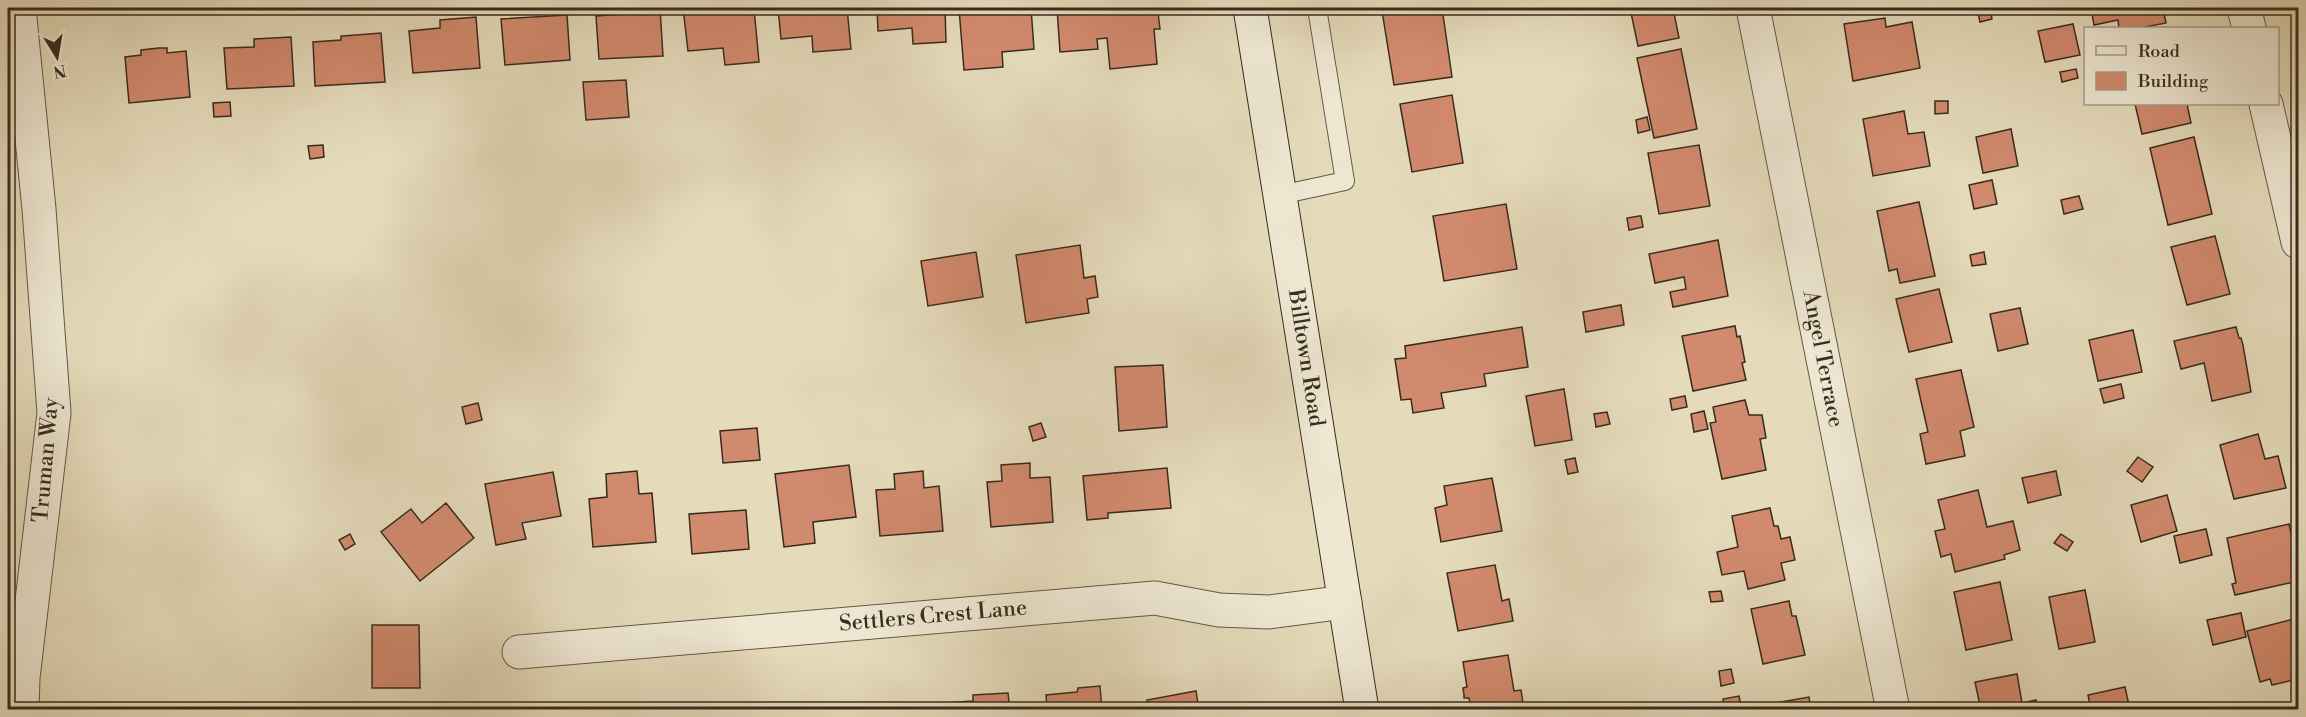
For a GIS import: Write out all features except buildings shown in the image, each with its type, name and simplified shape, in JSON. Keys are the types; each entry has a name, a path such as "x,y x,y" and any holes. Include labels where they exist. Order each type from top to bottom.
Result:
{"street":[{"name":"Truman Way","path":"18,688 54,413 39,209 19,8"},
{"name":"Billtown Road","path":"1250,8 1362,710"},
{"name":"Angel Terrace","path":"1753,8 1893,710"},
{"path":"2244,8 2248,27"},
{"path":"2266,105 2298,242"},
{"name":"Settlers Crest Lane","path":"519,651 1155,598 1219,610 1269,612 1345,602"}],"lane":[{"path":"1280,195 1345,181 1317,8"}]}
